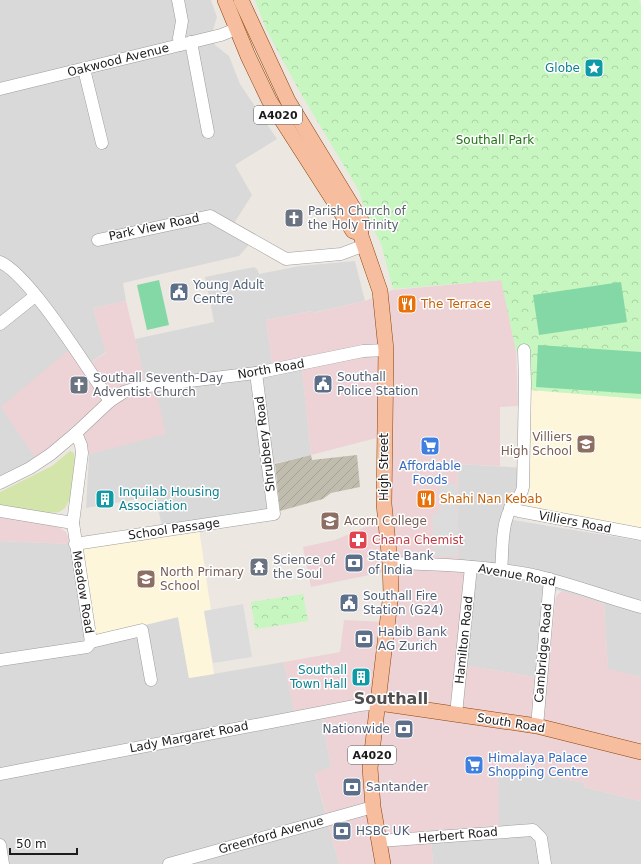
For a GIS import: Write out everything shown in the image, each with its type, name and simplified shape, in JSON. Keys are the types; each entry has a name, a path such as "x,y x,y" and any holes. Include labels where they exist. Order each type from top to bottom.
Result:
{"main road":[{"name":"A4020","path":"226,0 236,30 277,114 353,231 363,239"},
{"name":"A4020","path":"241,0 277,79 303,128 363,224 363,239"},
{"path":"262,86 277,79"},
{"name":"High Street","path":"363,239 380,291 386,350 384,504 390,563 390,607 379,703"},
{"name":"A4020","path":"379,703 370,768 367,809 379,841 383,864"},
{"name":"South Road","path":"379,703 537,726 641,752"}],"street":[{"path":"178,0 182,21 179,38 185,44 208,132"},
{"name":"Oakwood Avenue","path":"0,89 185,44 236,30"},
{"path":"84,69 102,143"},
{"name":"Park View Road","path":"98,240 210,216 286,259 341,254 363,239"},
{"path":"0,262 8,266 35,296 110,401"},
{"path":"0,324 35,296"},
{"name":"North Road","path":"0,483 40,462 76,434 110,401 124,392 140,387 256,373 363,351 386,350"},
{"path":"501,570 505,522 510,508 519,498 523,487 525,382 524,350"},
{"name":"Shrubbery Road","path":"256,373 274,514"},
{"path":"75,544 73,523 82,453 81,445 76,434"},
{"name":"Villiers Road","path":"510,508 518,511 641,534"},
{"path":"0,511 73,523"},
{"name":"School Passage","path":"75,544 274,514"},
{"name":"Meadow Road","path":"0,660 87,647 91,642 75,544"},
{"name":"Avenue Road","path":"390,563 501,570 550,579 641,607"},
{"name":"Hamilton Road","path":"456,714 471,567"},
{"name":"Cambridge Road","path":"537,726 550,579"},
{"path":"91,642 142,630 151,680"},
{"name":"Lady Margaret Road","path":"0,774 360,705 379,703"},
{"name":"Greenford Avenue","path":"169,864 367,809"},
{"name":"Herbert Road","path":"379,841 526,830 538,833 543,845 545,864"},
{"path":"0,845 2,864"}],"shaded area":[{"path":"0,0 211,0 217,17 213,30 215,45 229,56 240,84 277,139 235,165 252,195 233,225 253,240 239,256 123,283 126,301 93,308 106,352 84,367 38,462 0,481"},
{"path":"355,261 365,301 312,313 311,311 266,320 274,375 302,369 311,455 263,466 267,511 162,526 155,496 86,508 89,454 166,433 146,384 135,339 214,322 205,277 254,267 257,269 259,274 300,266"},
{"path":"502,280 516,351 518,406 500,407 500,466 458,464 457,507 460,566 471,567 463,665 535,677 543,670 548,671 556,596 562,591 604,604 608,669 641,677 641,798 640,801 584,787 585,783 498,767 499,831 431,838 433,864 339,864 315,773 331,767 321,712 295,717 284,662 340,652 344,620 385,622 389,571 311,587 303,547 335,540 382,520 380,437 311,455 302,370 274,375 266,320 312,311 313,313 365,301 392,290"},
{"path":"126,301 146,384 154,384 166,434 89,454 73,426 38,462 1,407 71,348 84,367 106,353 93,308"},
{"name":"Villiers High School","path":"531,390 641,399 641,529 524,506 530,489"},
{"path":"311,455 312,460 357,455 360,487 331,493 323,499 280,511 275,464"},
{"path":"458,464 526,468 524,491 513,520 641,541 641,677 608,670 604,604 544,586 535,677 463,665 457,507"},
{"path":"456,483 458,557 434,556 432,514 439,513 439,486"},
{"path":"0,517 57,526 66,532 71,544 0,541"},
{"name":"North Primary School","path":"199,529 211,610 204,611 214,674 189,678 178,617 95,637 82,548"},
{"path":"0,541 71,544 95,637 178,617 189,678 284,662 295,716 321,712 331,767 315,774 339,864 0,864"},
{"path":"243,604 252,657 213,663 204,611"},
{"path":"497,767 585,783 584,787 640,801 641,798 641,864 433,864 431,838"}],"green space":[{"name":"Southall Park","path":"255,0 639,0 641,5 641,399 531,390 524,350 516,351 501,280 393,289 381,244 367,216 359,191 300,92 266,29"},
{"path":"159,280 169,325 147,330 137,285"},
{"path":"621,282 627,322 539,335 533,295"},
{"path":"538,345 641,352 641,394 536,387"},
{"path":"70,451 74,453 75,458 70,499 65,508 59,512 49,513 0,506 0,492 52,466"},
{"path":"303,594 308,621 255,629 251,602"}],"place":[{"name":"Globe","path":"594,68"},
{"name":"Parish Church of the Holy Trinity","path":"294,218"},
{"name":"Young Adult Centre","path":"179,292"},
{"name":"The Terrace","path":"407,304"},
{"name":"Southall Police Station","path":"323,384"},
{"name":"Southall Seventh-Day Adventist Church","path":"79,385"},
{"name":"Villiers High School","path":"586,444"},
{"name":"Affordable Foods","path":"430,446"},
{"name":"Inquilab Housing Association","path":"105,499"},
{"name":"Shahi Nan Kebab","path":"426,499"},
{"name":"Acorn College","path":"330,521"},
{"name":"Chana Chemist","path":"358,540"},
{"name":"State Bank of India","path":"354,563"},
{"name":"Science of the Soul","path":"259,567"},
{"name":"North Primary School","path":"146,579"},
{"name":"Southall Fire Station (G24)","path":"349,603"},
{"name":"Habib Bank AG Zurich","path":"364,639"},
{"name":"Southall Town Hall","path":"361,677"},
{"name":"Nationwide","path":"404,729"},
{"name":"Himalaya Palace Shopping Centre","path":"474,765"},
{"name":"Santander","path":"352,787"},
{"name":"HSBC UK","path":"342,831"}],"district":[{"name":"Southall","path":"391,698"}]}
